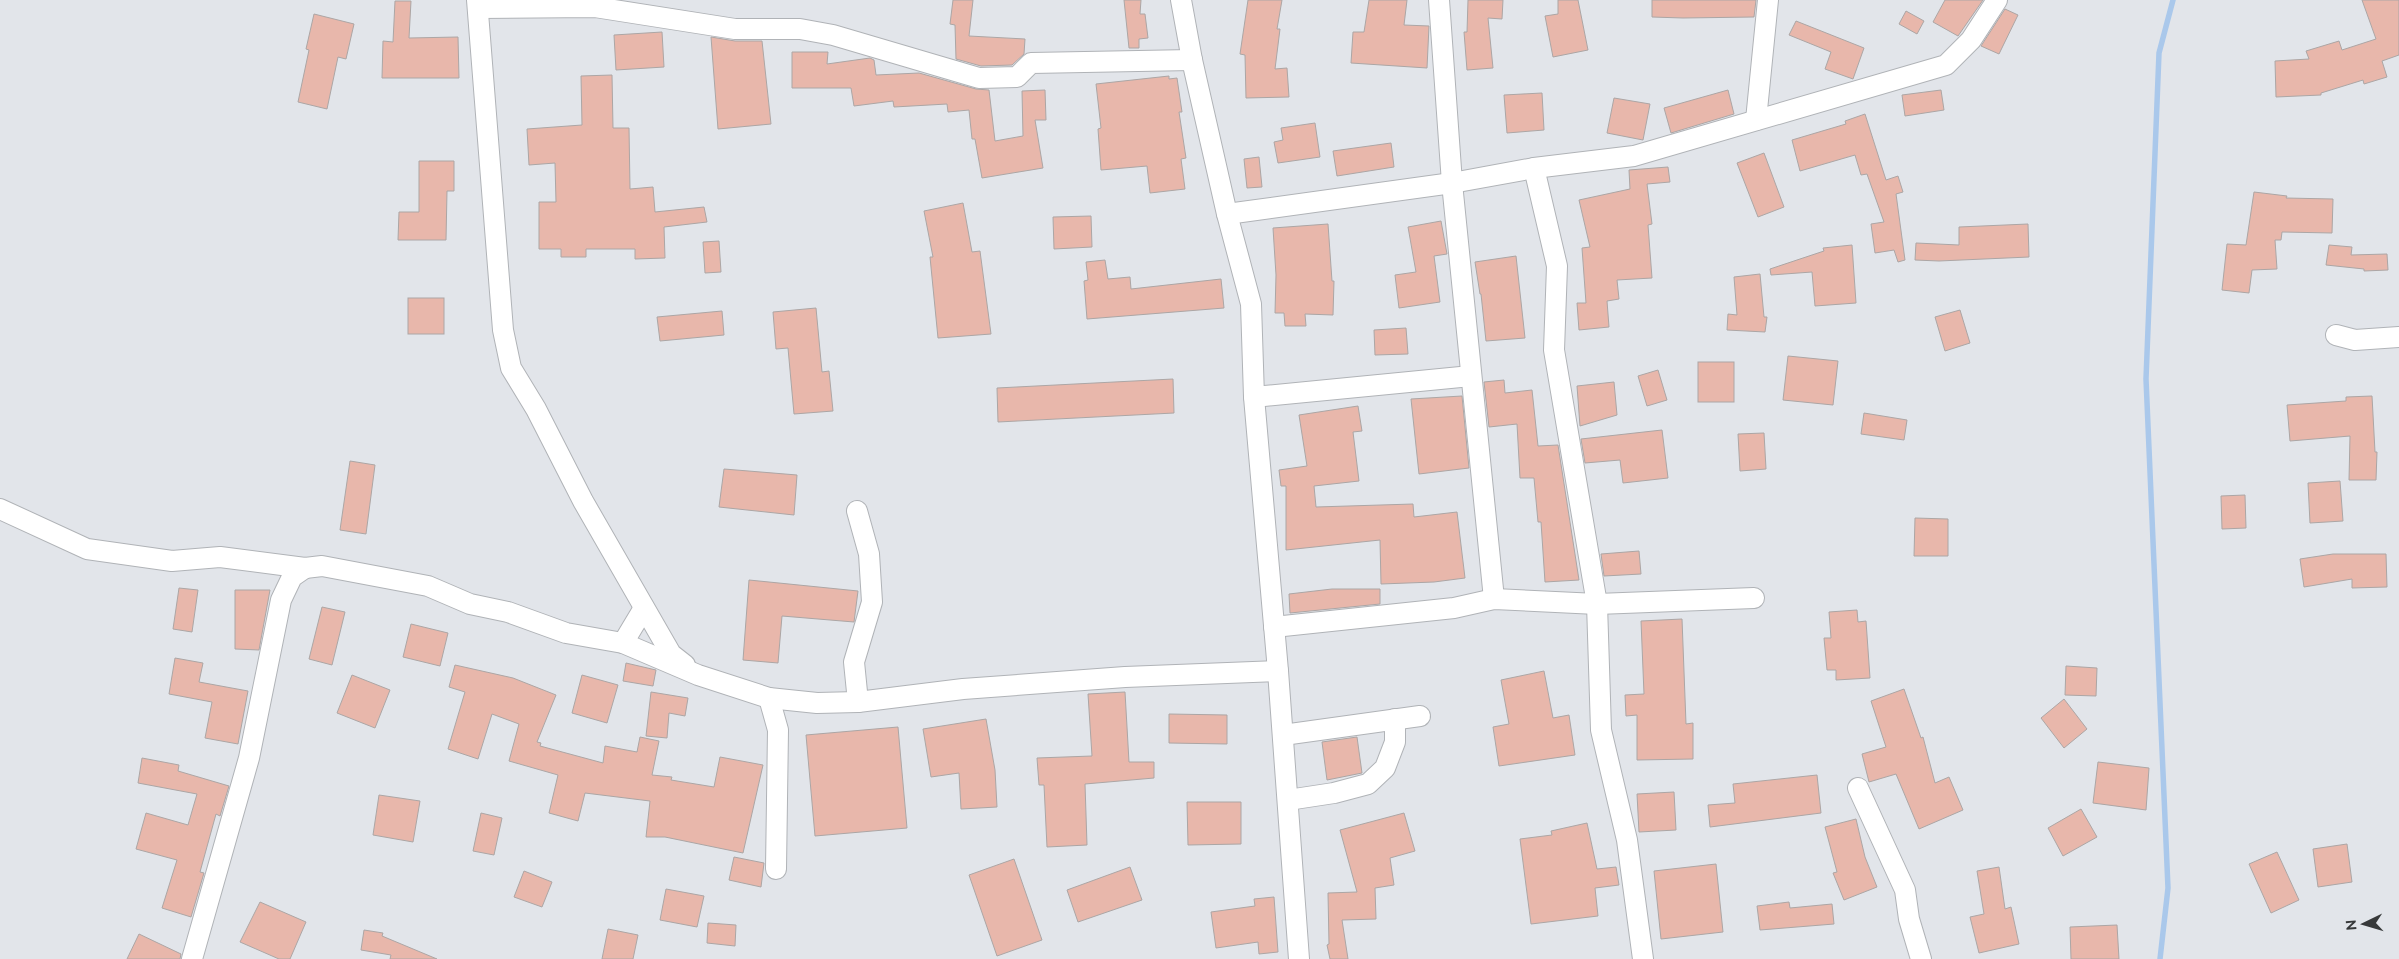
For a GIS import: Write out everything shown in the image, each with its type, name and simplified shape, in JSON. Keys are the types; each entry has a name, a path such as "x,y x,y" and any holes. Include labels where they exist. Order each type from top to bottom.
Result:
{"street":[{"path":"1182,0 1192,60 1226,214 1251,304 1254,397 1278,671 1299,959"},
{"path":"1439,0 1452,183 1494,599"},
{"path":"1756,120 1768,0"},
{"path":"1226,214 1452,183 1534,168 1634,156 1946,64 1971,40 1997,0"},
{"path":"694,672 671,654 583,501 536,409 511,368 503,330 477,4 595,7 735,29 800,29 832,35 979,78 1017,77 1032,63 1192,60"},
{"path":"1534,168 1557,266 1554,350 1597,604 1601,730 1627,840 1644,959"},
{"path":"2336,335 2355,340 2399,337"},
{"path":"1254,397 1471,376"},
{"path":"0,509 87,548 172,561 220,557 305,568 322,566 428,586 470,604 508,612 566,633 623,643 694,672 769,698 817,703 858,702 963,689 1125,677 1278,671"},
{"path":"857,511 869,554 872,602 854,662 858,702"},
{"path":"192,959 249,758 281,600 292,577 305,568"},
{"path":"1274,627 1454,608 1494,599 1597,604 1754,598"},
{"path":"623,643 644,608"},
{"path":"769,698 778,730 776,869"},
{"path":"1283,735 1420,716"},
{"path":"1288,800 1368,784 1385,768 1395,742 1394,719"},
{"path":"1858,788 1905,890 1909,919 1921,959"}],"building":[{"path":"953,0 973,0 969,36 1025,39 1024,54 1012,65 981,66 956,59 955,25 950,24"},
{"path":"1124,0 1141,0 1140,14 1145,14 1148,38 1139,39 1139,48 1129,48"},
{"path":"1248,0 1282,0 1277,29 1280,29 1275,69 1287,68 1289,97 1246,98 1245,55 1240,54"},
{"path":"1369,0 1407,0 1404,25 1429,26 1427,68 1351,63 1353,32 1364,32"},
{"path":"1468,0 1503,0 1502,19 1488,18 1493,68 1467,70 1464,32 1467,32"},
{"path":"1558,0 1578,0 1588,50 1553,57 1545,16 1558,14"},
{"path":"1652,0 1756,0 1754,17 1683,18 1652,17"},
{"path":"1945,0 1983,0 1958,36 1933,22"},
{"path":"2362,0 2399,0 2399,55 2382,61 2387,77 2364,84 2363,80 2321,93 2321,95 2276,97 2275,61 2309,59 2306,51 2339,41 2342,50 2376,39"},
{"path":"395,1 411,1 409,38 458,37 459,78 382,78 383,41 393,42"},
{"path":"2005,9 2018,15 1999,54 1981,46"},
{"path":"1906,11 1924,21 1917,34 1899,24"},
{"path":"314,14 354,24 346,59 338,57 327,109 298,102 309,50 306,49"},
{"path":"1796,21 1864,48 1853,79 1825,69 1831,52 1789,35"},
{"path":"662,32 664,67 616,70 614,35"},
{"path":"711,37 735,41 762,41 771,124 718,129"},
{"path":"792,52 828,52 827,64 870,58 874,60 876,75 919,73 976,89 989,90 995,141 1023,136 1022,91 1045,90 1046,120 1035,120 1043,168 982,178 975,139 972,139 969,110 948,112 947,104 894,107 893,101 854,106 851,88 792,88"},
{"path":"612,75 613,128 629,128 630,189 653,187 655,212 704,207 707,222 664,227 665,258 635,259 635,249 586,249 586,257 561,257 561,249 539,249 539,202 556,202 555,163 529,165 527,129 582,125 581,76"},
{"path":"1169,76 1169,79 1177,78 1182,112 1179,112 1186,158 1181,159 1185,189 1150,193 1147,166 1101,170 1098,129 1101,128 1096,84"},
{"path":"1728,90 1734,114 1671,133 1664,108"},
{"path":"1941,90 1944,110 1905,116 1902,95"},
{"path":"1542,93 1544,130 1507,133 1504,95"},
{"path":"1614,98 1650,104 1643,140 1607,133"},
{"path":"1865,114 1886,180 1898,176 1903,192 1896,194 1905,260 1898,262 1894,250 1875,253 1871,224 1884,222 1867,174 1861,175 1855,155 1800,171 1792,140 1846,124 1845,121"},
{"path":"1315,123 1320,157 1278,163 1274,142 1283,140 1281,128"},
{"path":"1391,143 1394,167 1337,176 1333,151"},
{"path":"1764,153 1784,207 1758,217 1737,163"},
{"path":"1259,157 1262,187 1247,188 1244,159"},
{"path":"419,161 454,161 454,191 447,191 446,240 398,240 399,212 419,212"},
{"path":"1668,167 1670,182 1647,184 1652,224 1648,225 1652,278 1617,280 1619,299 1607,301 1609,327 1579,330 1577,303 1586,303 1582,248 1590,247 1579,200 1630,189 1629,170"},
{"path":"2254,192 2287,196 2286,198 2333,199 2332,233 2282,232 2281,240 2275,240 2277,269 2252,270 2249,293 2222,290 2227,244 2246,245"},
{"path":"963,203 972,252 980,251 991,334 938,338 930,257 933,257 924,211"},
{"path":"1091,216 1092,247 1054,249 1053,217"},
{"path":"1441,221 1447,254 1434,256 1440,302 1399,308 1395,275 1416,272 1408,227"},
{"path":"1328,224 1332,281 1334,281 1333,315 1305,314 1306,326 1285,326 1284,313 1275,313 1276,275 1273,228"},
{"path":"2028,224 2029,257 1939,261 1915,260 1916,243 1959,245 1959,227"},
{"path":"719,241 721,272 705,273 703,242"},
{"path":"1852,245 1856,303 1815,306 1812,272 1771,275 1770,269 1824,251 1823,248"},
{"path":"2329,245 2352,247 2351,255 2387,254 2388,270 2364,271 2364,269 2326,265"},
{"path":"1516,256 1525,338 1486,341 1481,294 1475,262"},
{"path":"1105,260 1108,279 1130,277 1131,289 1221,279 1224,308 1087,319 1084,281 1088,280 1086,262"},
{"path":"1760,274 1764,317 1767,317 1765,332 1727,330 1728,314 1737,315 1734,277"},
{"path":"408,298 444,298 444,334 408,334"},
{"path":"816,308 822,372 829,371 833,411 794,414 788,348 776,349 773,312"},
{"path":"1960,310 1970,343 1945,351 1935,317"},
{"path":"722,311 724,335 660,341 657,317"},
{"path":"1406,328 1408,354 1375,355 1374,330"},
{"path":"1788,356 1838,361 1833,405 1783,400"},
{"path":"1698,362 1734,362 1734,402 1698,402"},
{"path":"1658,370 1667,400 1647,406 1638,376"},
{"path":"1173,379 1174,413 998,422 997,388"},
{"path":"1504,380 1505,393 1532,390 1538,446 1558,445 1579,580 1545,582 1541,522 1538,522 1534,478 1520,478 1517,424 1489,427 1484,382"},
{"path":"1614,382 1617,415 1580,426 1577,386"},
{"path":"1462,396 1469,468 1419,474 1411,399"},
{"path":"2372,396 2375,452 2377,452 2376,480 2349,480 2350,436 2290,441 2287,405 2346,401 2346,397"},
{"path":"1358,406 1362,431 1353,432 1359,481 1314,486 1316,507 1413,504 1414,517 1457,512 1465,578 1434,582 1381,584 1380,540 1286,550 1286,486 1281,486 1279,470 1307,466 1299,415"},
{"path":"1864,413 1907,420 1904,440 1861,434"},
{"path":"1662,430 1668,478 1623,483 1620,460 1585,463 1581,439"},
{"path":"1764,433 1766,469 1740,471 1738,434"},
{"path":"350,461 375,465 366,534 340,530"},
{"path":"724,469 797,475 794,515 719,507"},
{"path":"2340,481 2343,521 2310,523 2308,483"},
{"path":"2245,495 2246,528 2222,529 2221,496"},
{"path":"1915,518 1948,519 1948,556 1914,556"},
{"path":"1639,551 1641,574 1604,576 1601,554"},
{"path":"2333,554 2386,554 2387,587 2352,588 2352,579 2304,587 2300,559"},
{"path":"749,580 858,591 854,622 782,616 778,663 743,660"},
{"path":"179,588 198,590 192,632 173,629"},
{"path":"1332,589 1380,589 1380,604 1290,613 1289,594"},
{"path":"235,590 270,590 259,650 235,649"},
{"path":"322,607 345,612 332,665 309,659"},
{"path":"1857,610 1858,622 1866,621 1870,678 1836,680 1836,670 1827,670 1824,638 1831,638 1829,612"},
{"path":"1682,619 1686,724 1693,723 1693,759 1637,760 1637,715 1626,716 1625,695 1644,694 1641,621"},
{"path":"411,624 448,633 440,666 403,657"},
{"path":"175,658 203,663 199,682 248,691 238,744 205,738 212,702 169,694"},
{"path":"626,663 656,670 653,686 623,681"},
{"path":"455,665 513,678 556,695 537,742 541,743 540,746 603,763 605,746 637,752 640,737 659,741 652,775 672,777 671,780 714,787 720,757 763,765 743,853 665,837 646,837 650,801 585,793 578,821 549,813 558,775 509,761 519,724 492,714 478,759 448,749 465,692 449,687"},
{"path":"2066,666 2097,668 2096,696 2065,695"},
{"path":"1544,671 1553,718 1569,715 1575,755 1499,766 1493,727 1509,724 1501,680"},
{"path":"352,675 390,690 375,728 337,713"},
{"path":"582,675 618,685 607,723 572,713"},
{"path":"1904,689 1921,738 1923,737 1935,783 1949,777 1963,810 1919,829 1896,774 1869,782 1862,754 1886,747 1871,701"},
{"path":"651,692 688,698 685,716 669,713 667,738 646,736"},
{"path":"1125,692 1129,762 1154,762 1154,778 1085,784 1087,845 1047,847 1044,785 1039,785 1037,758 1092,756 1088,694"},
{"path":"2064,699 2087,729 2064,748 2041,718"},
{"path":"1169,714 1227,715 1227,744 1169,743"},
{"path":"986,719 995,770 997,807 961,809 959,773 931,777 923,729"},
{"path":"898,727 907,828 815,836 806,735"},
{"path":"1357,737 1362,773 1327,780 1322,742"},
{"path":"142,758 179,765 178,771 229,786 220,816 216,814 200,872 204,873 191,917 162,908 177,860 136,849 146,813 188,825 197,794 138,783"},
{"path":"2098,762 2149,768 2146,810 2093,803"},
{"path":"1817,775 1821,813 1710,827 1708,805 1735,803 1733,784"},
{"path":"1674,792 1676,830 1639,832 1637,794"},
{"path":"379,795 420,801 413,842 373,835"},
{"path":"1187,802 1241,802 1241,844 1188,845"},
{"path":"2081,809 2097,837 2063,856 2048,828"},
{"path":"481,813 502,818 494,855 473,851"},
{"path":"1404,813 1415,851 1390,858 1394,885 1375,888 1376,919 1342,920 1348,959 1330,959 1327,945 1329,944 1328,893 1357,892 1340,830"},
{"path":"1856,819 1865,857 1877,887 1844,900 1833,873 1837,872 1825,827"},
{"path":"1587,823 1597,869 1616,867 1619,885 1595,888 1598,916 1531,924 1520,839 1552,835 1551,831"},
{"path":"2347,844 2352,882 2318,887 2313,849"},
{"path":"2277,852 2299,900 2271,913 2249,864"},
{"path":"734,857 764,863 761,887 729,880"},
{"path":"1014,859 1042,940 997,956 969,875"},
{"path":"1716,864 1723,932 1661,939 1654,871"},
{"path":"1130,867 1142,900 1078,922 1067,890"},
{"path":"1999,867 2005,909 2011,907 2019,944 1979,953 1970,917 1984,914 1977,871"},
{"path":"524,871 552,882 542,907 514,897"},
{"path":"666,889 704,896 697,927 660,920"},
{"path":"1274,897 1278,952 1259,954 1258,942 1216,948 1211,912 1255,906 1254,899"},
{"path":"260,902 306,922 290,959 279,959 240,942"},
{"path":"1789,902 1790,908 1832,904 1834,924 1760,930 1757,906"},
{"path":"708,923 736,925 735,946 707,943"},
{"path":"2117,925 2119,959 2071,959 2070,927"},
{"path":"608,929 638,935 633,959 602,959"},
{"path":"364,930 383,933 382,936 437,959 390,959 391,955 361,950"},
{"path":"139,934 181,954 180,959 127,959"}],"waterway":[{"path":"2160,959 2168,888 2146,379 2159,53 2173,0"}]}
